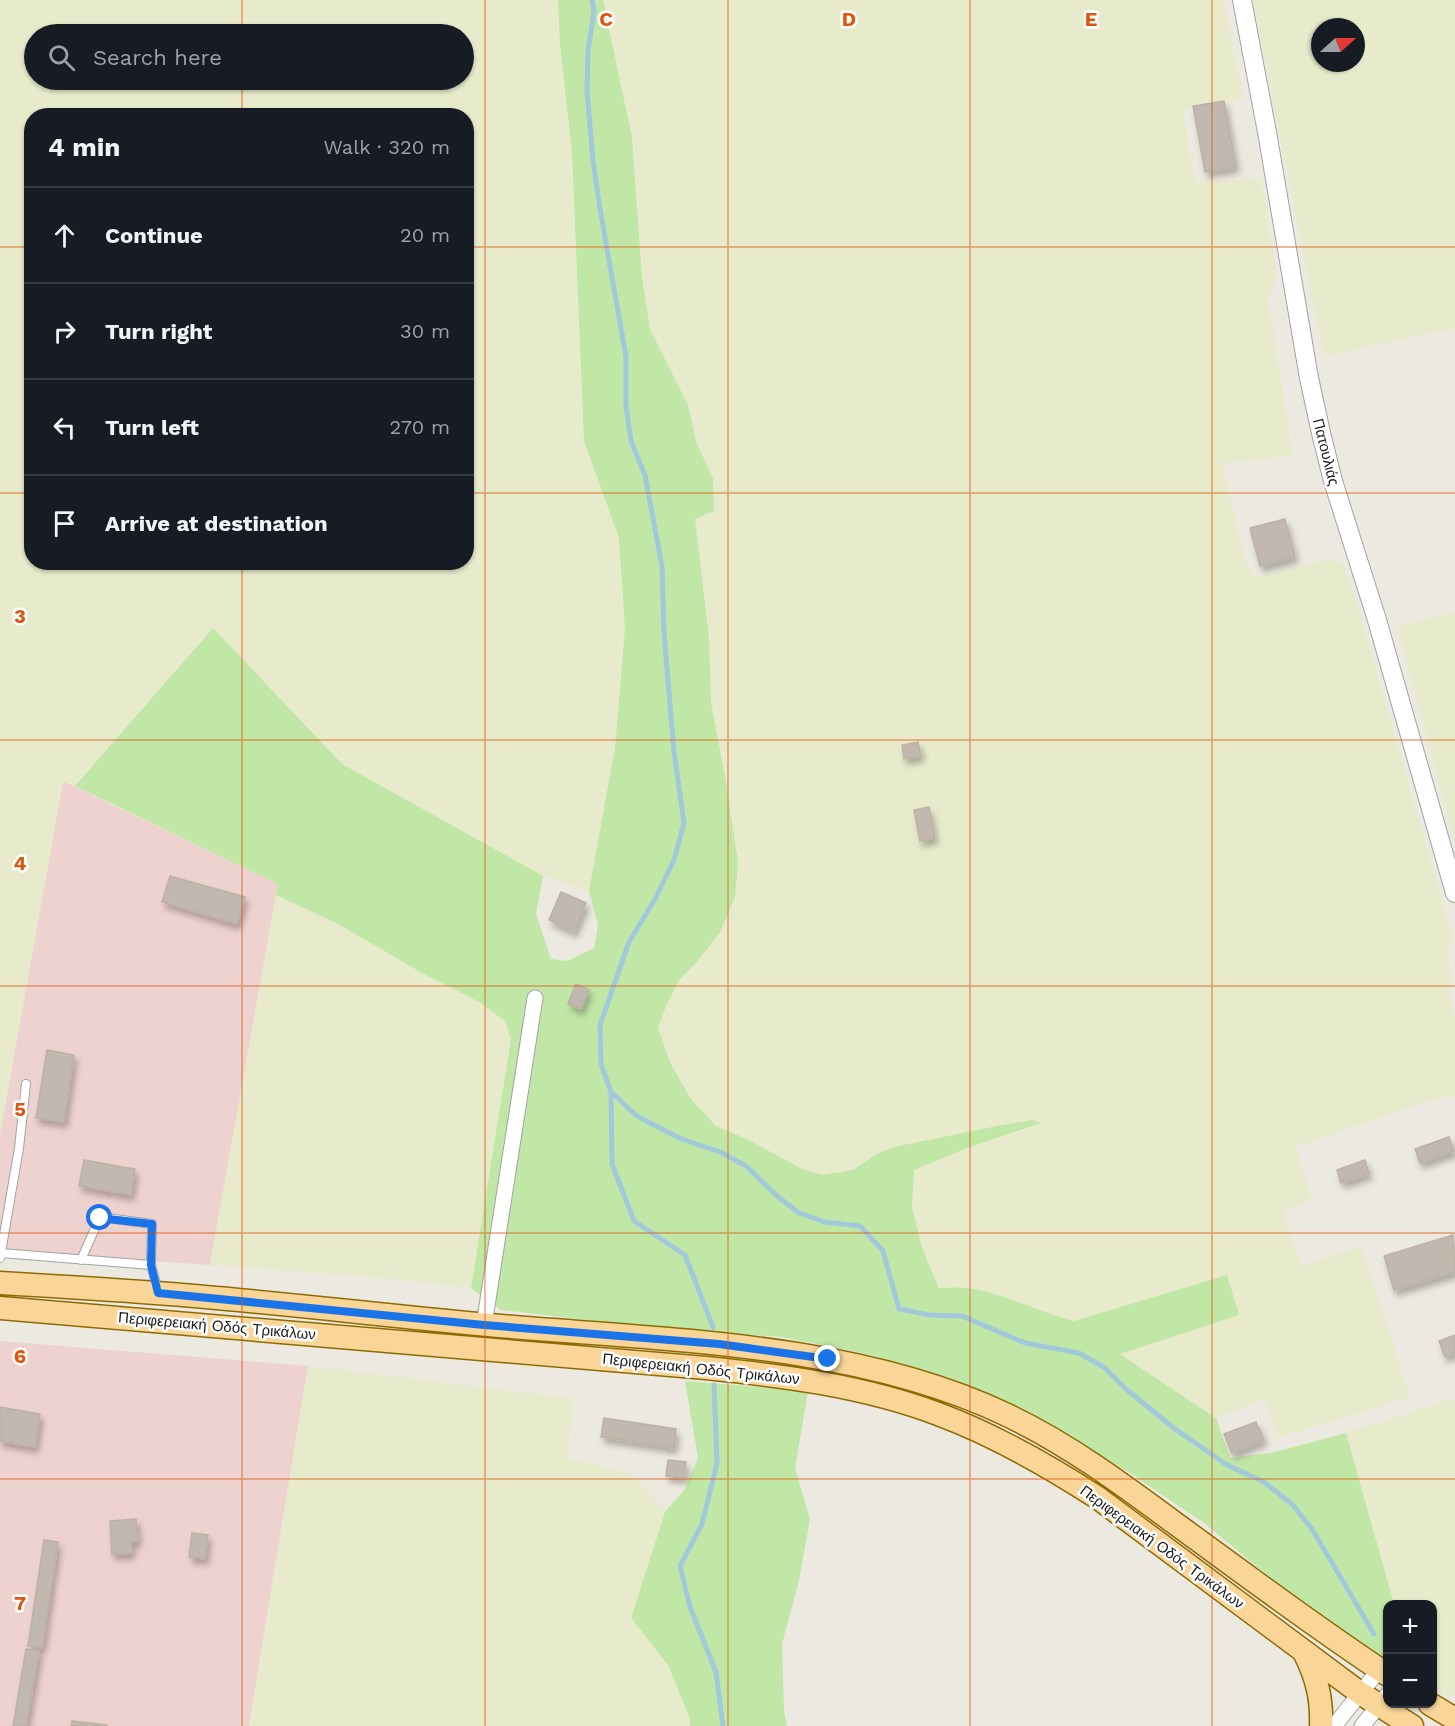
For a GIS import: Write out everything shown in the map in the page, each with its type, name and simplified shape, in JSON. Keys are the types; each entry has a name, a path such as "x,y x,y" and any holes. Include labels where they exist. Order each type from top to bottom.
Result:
{"main road":[{"name":"Περιφερειακή Οδός Τρικάλων","path":"0,1282 158,1293 773,1350 903,1377 973,1400 1052,1439 1109,1475 1383,1672"},
{"name":"Περιφερειακή Οδός Τρικάλων","path":"0,1308 770,1374 866,1392 936,1413 968,1426 998,1439 1060,1473 1098,1498 1360,1693 1383,1700"},
{"path":"1304,1652 1317,1682 1322,1710 1321,1726"},
{"name":"Περιφερειακή Οδός Τρικάλων","path":"1393,1708 1412,1726"},
{"path":"1437,1708 1455,1719"}],"street":[{"name":"Πατουλιάς","path":"1242,0 1309,378 1321,433 1333,481 1377,620 1455,893"},
{"path":"484,1325 535,998"},
{"path":"1334,1726 1360,1693 1383,1672"},
{"path":"1362,1726 1383,1701"}],"lane":[{"path":"26,1084 20,1148 1,1256 151,1265"},
{"path":"81,1260 100,1218 152,1224 151,1265 158,1293"}],"shaded area":[{"path":"63,781 278,884 210,1265 0,1251 0,1134"},
{"path":"0,1341 308,1366 249,1726 0,1726"}],"green space":[{"path":"0,0 558,0 560,45 572,153 584,441 619,538 625,629 615,748 589,891 543,876 342,764 212,628 75,786 63,781 0,1134"},
{"path":"558,0 603,0 632,137 642,277 650,329 688,405 696,442 713,478 714,511 695,519 709,638 711,702 738,862 735,897 720,932 697,962 679,980 658,1028 670,1062 690,1098 716,1126 747,1139 802,1169 823,1175 853,1170 877,1154 894,1147 1033,1120 1041,1123 967,1148 914,1170 912,1207 922,1248 939,1288 981,1290 1074,1321 1227,1275 1239,1315 1120,1354 1216,1418 1230,1458 1271,1453 1346,1433 1393,1600 1383,1600 1383,1661 1361,1648 1204,1523 1130,1473 1048,1425 948,1378 871,1355 782,1337 672,1330 501,1310 471,1288 511,1039 505,1021 479,1002 422,973 338,924 276,895 278,884 75,786 213,628 342,764 543,876 536,914 551,959 567,961 594,948 598,925 589,891 615,748 625,629 619,538 584,441 572,153 560,45"},
{"path":"603,0 1223,0 1243,98 1183,109 1195,183 1261,178 1276,279 1268,299 1293,456 1222,463 1246,563 1255,577 1329,559 1343,564 1354,594 1453,938 1447,949 1453,983 1449,996 1455,1018 1455,1095 1430,1100 1295,1147 1312,1200 1283,1212 1302,1266 1361,1247 1410,1397 1277,1438 1265,1399 1216,1418 1119,1353 1239,1315 1227,1275 1074,1321 967,1288 939,1288 922,1248 912,1207 914,1170 967,1148 1040,1124 1033,1120 918,1142 877,1154 853,1170 823,1175 802,1169 747,1139 716,1126 690,1098 670,1062 658,1028 679,980 697,962 735,897 738,862 711,702 709,638 694,519 713,478 696,442 688,405 650,329 642,277 632,137"},
{"path":"1253,0 1455,0 1455,328 1324,356"},
{"path":"1455,613 1455,842 1397,626"},
{"path":"276,895 338,924 479,1002 505,1021 511,1039 471,1288 373,1277 210,1265"},
{"path":"308,1366 574,1399 567,1458 633,1475 665,1512 632,1618 668,1665 690,1719 690,1726 249,1726"},
{"path":"685,1381 808,1391 795,1468 810,1519 799,1580 782,1644 784,1710 787,1726 690,1726 690,1719 668,1665 631,1618 665,1512 685,1489 698,1458"},
{"path":"1455,1398 1455,1695 1446,1697 1437,1691 1437,1600 1393,1600 1346,1433"}],"building":[{"path":"1224,101 1236,167 1205,172 1193,106"},
{"path":"1285,519 1295,557 1260,566 1250,528"},
{"path":"918,742 921,756 904,759 902,745"},
{"path":"929,807 935,838 920,841 914,810"},
{"path":"170,876 245,897 237,924 162,902"},
{"path":"561,892 586,903 574,932 549,920"},
{"path":"576,984 589,990 581,1009 568,1004"},
{"path":"47,1050 74,1055 64,1122 36,1118"},
{"path":"1449,1137 1454,1151 1420,1163 1415,1149"},
{"path":"84,1160 135,1169 131,1195 79,1186"},
{"path":"1365,1160 1369,1174 1341,1183 1337,1170"},
{"path":"1453,1235 1455,1272 1394,1290 1384,1256"},
{"path":"1455,1335 1455,1353 1445,1357 1439,1341"},
{"path":"0,1407 40,1414 35,1447 0,1441"},
{"path":"604,1418 676,1429 674,1448 601,1437"},
{"path":"1256,1422 1264,1440 1232,1453 1224,1434"},
{"path":"668,1460 686,1462 684,1478 666,1476"},
{"path":"136,1519 138,1541 131,1542 132,1553 112,1554 110,1521"},
{"path":"192,1533 208,1535 205,1559 189,1557"},
{"path":"44,1540 58,1542 42,1648 28,1646"},
{"path":"26,1649 39,1651 26,1726 13,1726"},
{"path":"72,1721 107,1725 107,1726 71,1726"}],"waterway":[{"path":"592,0 594,11 588,51 587,90 593,161 626,357 626,407 631,441 645,475 662,566 664,633 674,752 684,823 674,860 655,899 629,942 600,1025 601,1064 611,1092 637,1116 679,1138 720,1152 746,1166 777,1196 799,1213 825,1222 860,1226 883,1251 899,1309 930,1315 962,1316 1025,1343 1079,1353 1105,1368 1126,1389 1175,1429 1227,1465 1264,1482 1293,1505 1312,1529 1374,1634"},
{"path":"611,1092 612,1164 634,1221 685,1255 713,1327"},
{"path":"714,1385 717,1463 702,1524 680,1566 690,1607 716,1672 723,1726"}],"route":[{"path":"100,1218 152,1224 151,1265 158,1293 484,1325 719,1344 828,1359"}]}
